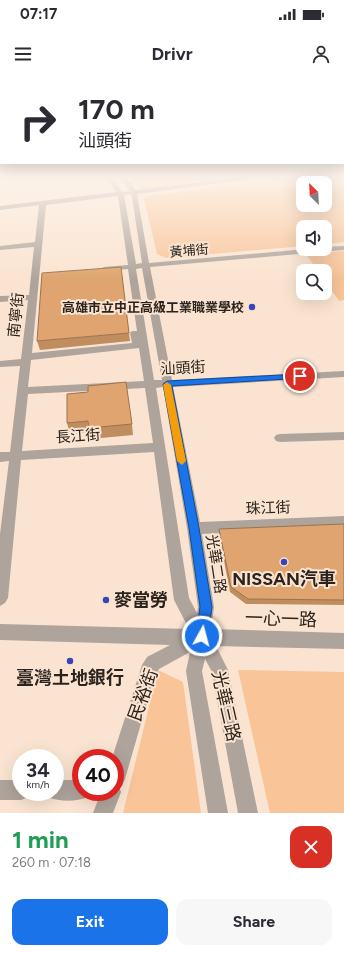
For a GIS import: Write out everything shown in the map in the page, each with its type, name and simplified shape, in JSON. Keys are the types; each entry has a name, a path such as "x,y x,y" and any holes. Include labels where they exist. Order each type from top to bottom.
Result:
{"street":[{"name":"南寧街","path":"0,598 33,297 39,275 39,244 42,211"},
{"path":"122,211 137,346 159,447 182,600 202,636"},
{"name":"光華二路","path":"137,211 194,528 206,607 202,636"},
{"path":"0,248 39,244"},
{"name":"黃埔街","path":"96,270 344,248"},
{"path":"127,267 138,314 146,385"},
{"path":"0,299 33,297"},
{"path":"138,314 154,312"},
{"path":"0,364 26,359 137,346"},
{"name":"汕頭街","path":"23,391 344,374"},
{"path":"280,438 344,436"},
{"name":"長江街","path":"0,457 159,447"},
{"name":"珠江街","path":"194,528 344,522"},
{"name":"一心一路","path":"0,632 202,636 344,641"},
{"name":"民裕街","path":"124,750 148,671 153,663 202,636"},
{"name":"光華三路","path":"202,636 194,671 218,813"},
{"name":"光華三路","path":"202,636 220,670 248,813"},
{"path":"0,790 12,790"},
{"path":"103,813 108,801"}],"shaded area":[{"path":"147,211 344,211 344,242 332,243 332,220 296,220 296,247 166,258 157,254"},
{"path":"344,251 344,300 339,301 332,291 332,264 313,264 307,256 332,256 332,252"},
{"path":"158,670 183,682 201,813 123,813"},
{"path":"238,670 344,672 344,813 270,813"}],"building":[{"path":"121,267 129,333 37,341 42,273"},
{"path":"126,382 132,424 89,428 88,421 67,423 67,394 88,392 88,386"},
{"name":"NISSAN汽車","path":"344,524 344,600 248,599 231,587 219,529"}],"slow traffic":[{"path":"167,385 182,461"}],"place":[{"name":"高雄市立中正高級工業職業學校","path":"252,307"},
{"name":"NISSAN汽車","path":"284,562"},
{"name":"麥當勞","path":"106,600"},
{"name":"臺灣土地銀行","path":"70,661"}],"route":[{"path":"202,636 206,607 194,528 167,384 300,376"}]}
